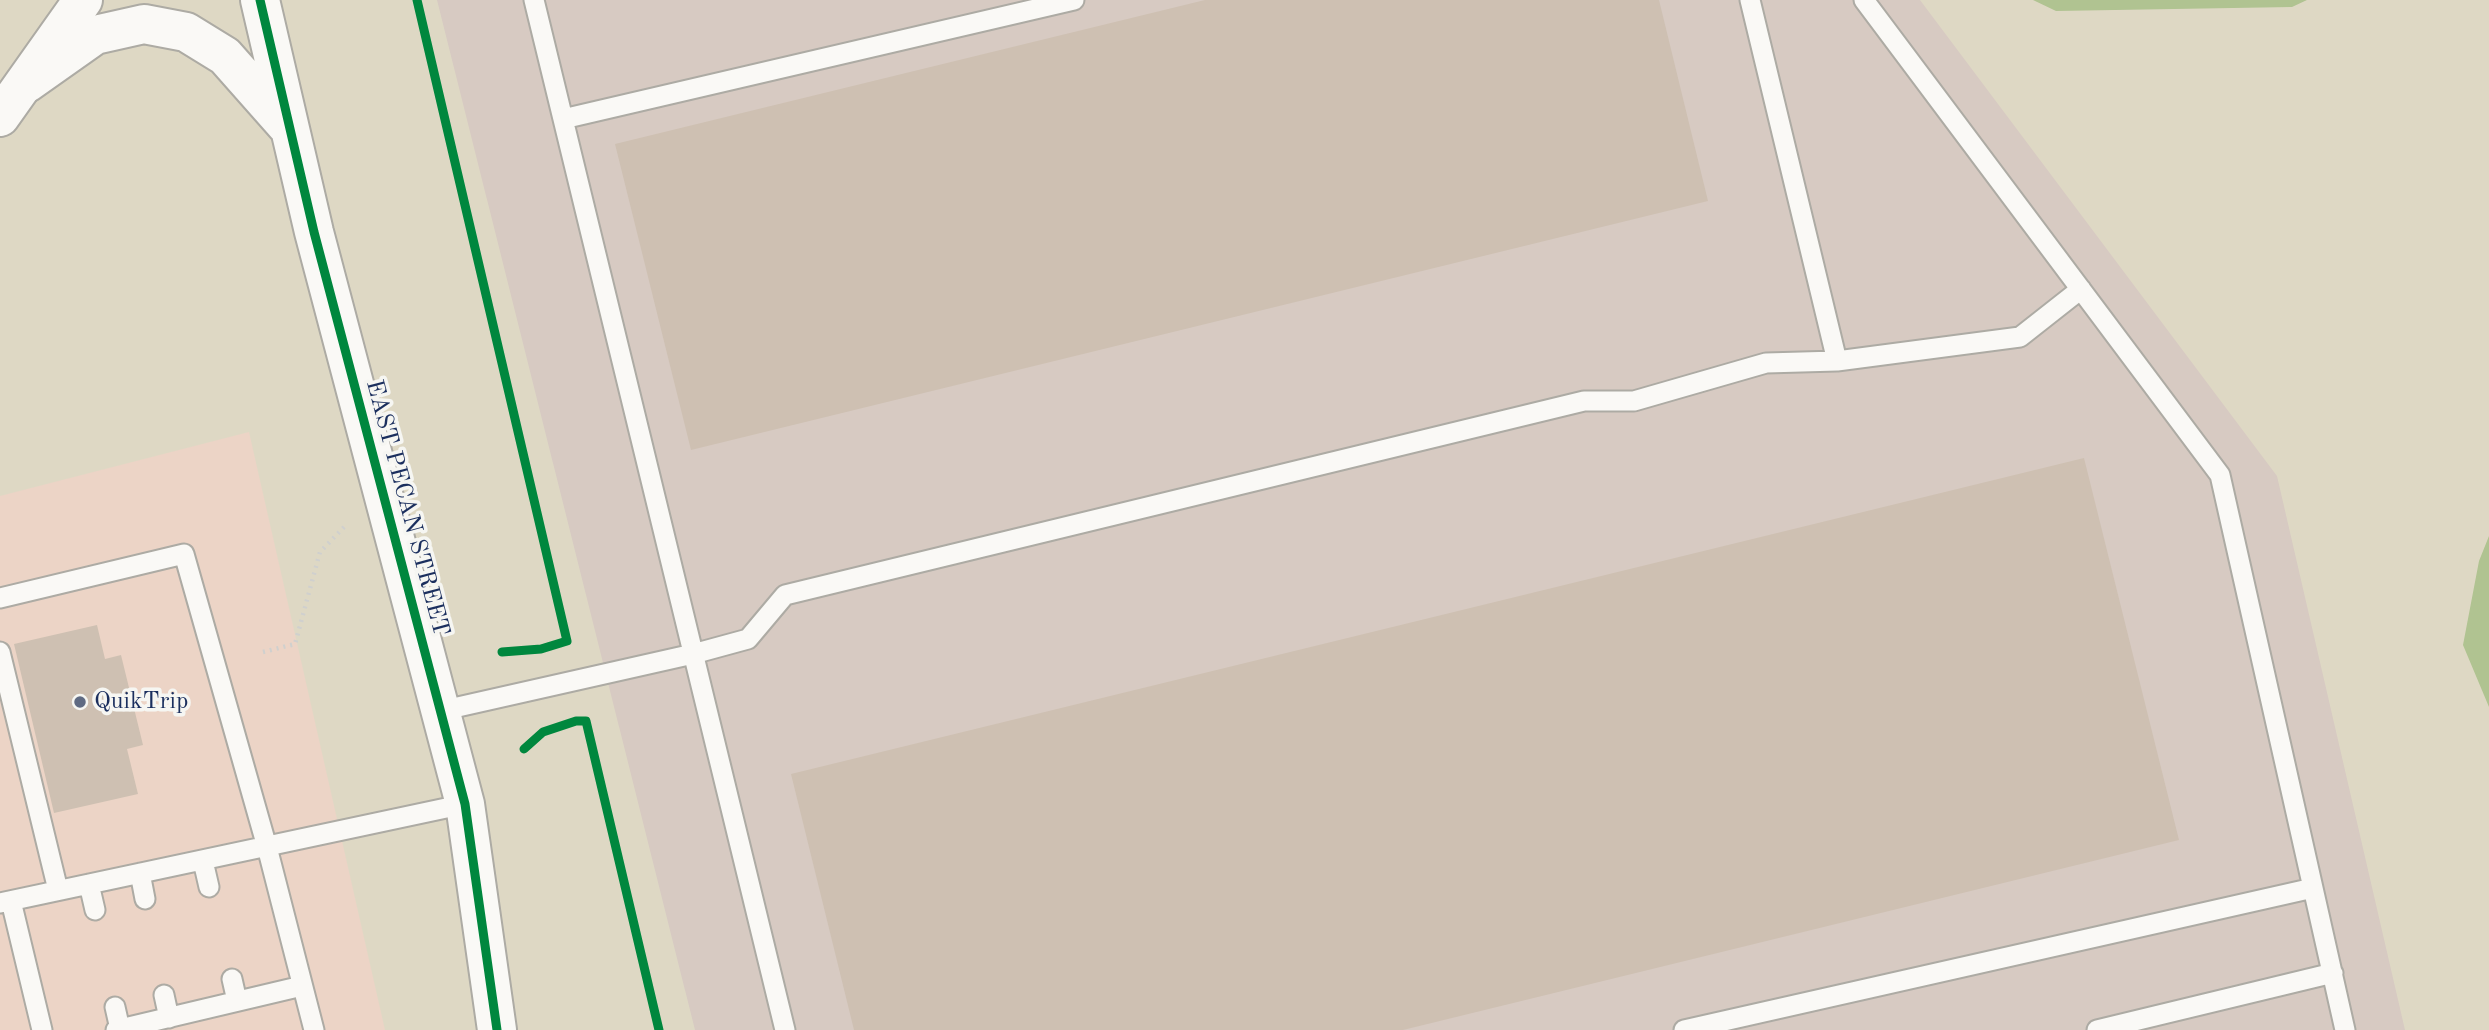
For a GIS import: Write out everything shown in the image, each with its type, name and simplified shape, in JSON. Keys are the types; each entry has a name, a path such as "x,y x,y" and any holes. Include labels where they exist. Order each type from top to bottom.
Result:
{"main road":[{"path":"0,117 83,0"},
{"name":"EAST PECAN STREET","path":"260,0 314,232 465,804 497,1030"},
{"path":"23,86 95,35 144,24 186,32 225,56 291,130"}],"lane":[{"path":"534,0 785,1030"},
{"path":"563,119 1074,0"},
{"path":"1750,0 1838,361"},
{"path":"1864,0 2220,475 2345,1030"},
{"path":"440,711 748,639 785,595 1584,401 1634,401 1766,363 1838,361 2020,337 2081,289"},
{"path":"0,598 184,554 267,847 314,1030"},
{"path":"0,652 58,890"},
{"path":"42,1030 5,902 465,804"},
{"path":"203,861 209,887"},
{"path":"140,873 145,899"},
{"path":"89,884 95,910"},
{"path":"1685,1030 2313,888"},
{"path":"2097,1030 2333,973"},
{"path":"232,979 237,1001"},
{"path":"115,1007 118,1030 302,986"},
{"path":"164,995 169,1018"}],"path":[{"path":"263,652 295,644 320,552 347,524"}],"shaded area":[{"path":"437,0 1920,0 2277,476 2405,1030 695,1030"},
{"path":"249,432 385,1030 0,1030 0,496"}],"green space":[{"path":"2033,0 2307,0 2292,7 2056,11"},
{"path":"2489,536 2489,707 2463,645 2479,561"}],"building":[{"path":"1205,0 1659,0 1708,201 691,450 615,144"},
{"path":"2084,458 2179,840 1403,1030 854,1030 791,774"},
{"name":"QuikTrip","path":"97,625 105,659 121,655 143,745 127,749 138,794 54,813 14,644"}],"cycle path":[{"path":"260,0 314,232 465,804 497,1030"},
{"path":"417,0 567,641 541,649 502,652"},
{"path":"524,749 543,732 576,721 586,721 659,1030"}],"place":[{"name":"QuikTrip","path":"80,702"}]}
